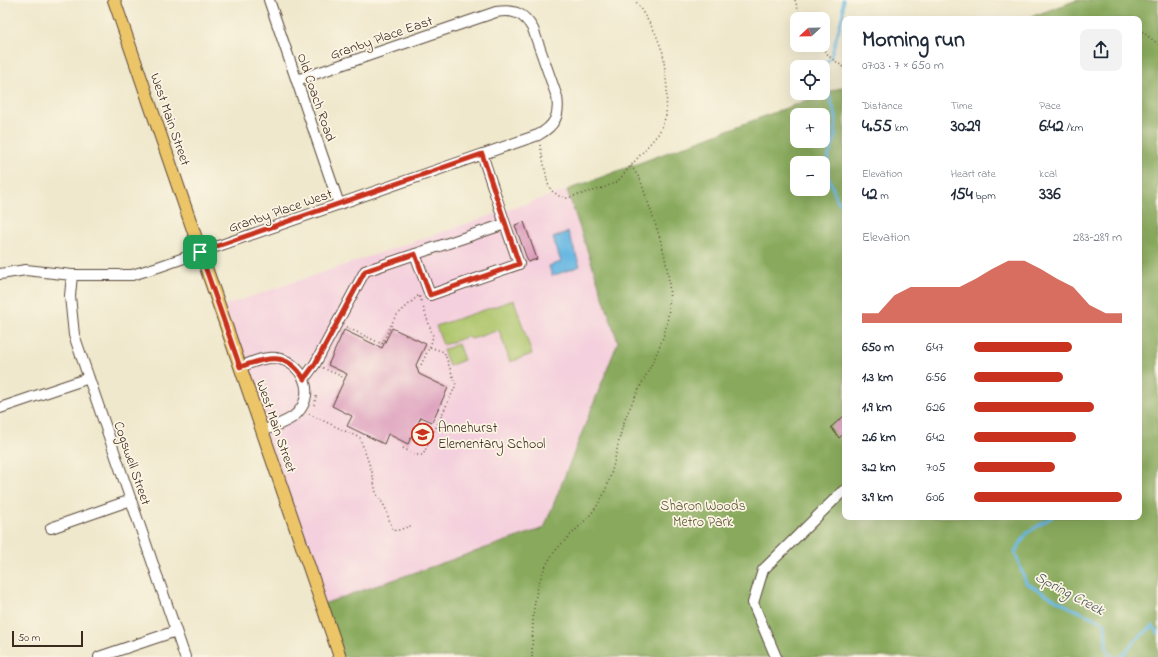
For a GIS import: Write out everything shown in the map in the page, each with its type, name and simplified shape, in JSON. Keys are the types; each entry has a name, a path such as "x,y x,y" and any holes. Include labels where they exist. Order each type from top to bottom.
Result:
{"main road":[{"name":"West Main Street","path":"114,0 340,657"}],"street":[{"name":"Old Coach Road","path":"269,0 339,204"},
{"name":"Granby Place East","path":"297,80 496,12 508,10 520,13 528,20 533,29 557,97 559,108 556,120"},
{"name":"Granby Place West","path":"0,274 26,270 72,275 132,275 538,135 549,129 556,120"},
{"path":"415,254 430,295 519,264 482,154"},
{"path":"304,379 315,364 365,271 505,224"},
{"name":"Cogswell Street","path":"72,275 70,296 74,335 185,657"},
{"path":"240,367 259,360 274,358 285,360 297,367 304,379 307,393 302,407 293,416 262,431"},
{"path":"0,408 89,378"},
{"path":"776,657 753,602 763,570 842,492"},
{"path":"51,528 131,500"},
{"path":"99,657 176,631"}],"path":[{"path":"540,145 548,184 552,191 559,196 567,198 617,182 650,144 664,122 667,88 663,53 658,39 634,0"},
{"path":"795,0 799,12"},
{"path":"1142,32 1158,44"},
{"path":"825,52 842,66"},
{"path":"532,657 533,613 538,583 555,552 597,506 600,500 608,482 624,424 659,347 669,316 671,295 668,273 640,179 631,166"},
{"path":"343,325 382,344 395,316 419,295 433,336 420,367 417,369"},
{"path":"403,448 415,455 423,455 456,385 444,352 430,346"},
{"path":"319,373 322,368 345,378"},
{"path":"313,406 316,402 317,391"},
{"path":"305,417 311,411"},
{"path":"308,414 360,438 372,472 376,493 385,507 392,528 396,530 413,525"}],"shaded area":[{"name":"Annehurst Elementary School","path":"567,190 618,342 544,528 323,604 220,307"}],"green space":[{"name":"Sharon Woods Metro Park","path":"1077,0 1158,0 1158,657 342,657 323,604 544,528 618,342 567,190 808,100 830,100 830,92 842,87 842,520 1142,520 1142,16 1033,16"},
{"path":"514,300 532,354 510,362 499,330 472,339 467,337 443,345 436,326"},
{"path":"458,344 464,360 449,366 443,350"}],"water":[{"path":"568,232 580,266 552,276 549,266 561,262 553,238"}],"building":[{"path":"524,222 537,259 528,262 515,225"},
{"path":"392,328 426,344 416,365 419,374 448,388 432,422 421,417 408,444 388,434 384,444 347,426 352,416 332,406 347,374 328,365 344,330 382,348"},
{"path":"842,418 842,436 839,438 831,427"}],"waterway":[{"name":"Spring Creek","path":"842,16 843,0"},
{"name":"Spring Creek","path":"831,56 842,18"},
{"name":"Spring Creek","path":"830,59 826,63 827,88 836,117 835,139 828,158 828,175 837,200 842,205"},
{"name":"Spring Creek","path":"1047,520 1027,533 1015,552 1026,583 1071,608 1105,623 1106,647 1112,657"},
{"name":"Spring Creek","path":"1119,657 1123,655 1137,639 1153,626 1158,633"}],"place":[{"name":"Annehurst Elementary School","path":"422,435"}],"route":[{"path":"482,154 519,264 430,295 415,254 365,271 315,364 304,379 297,367 285,360 274,358 259,360 240,367 200,252 482,154"}]}
